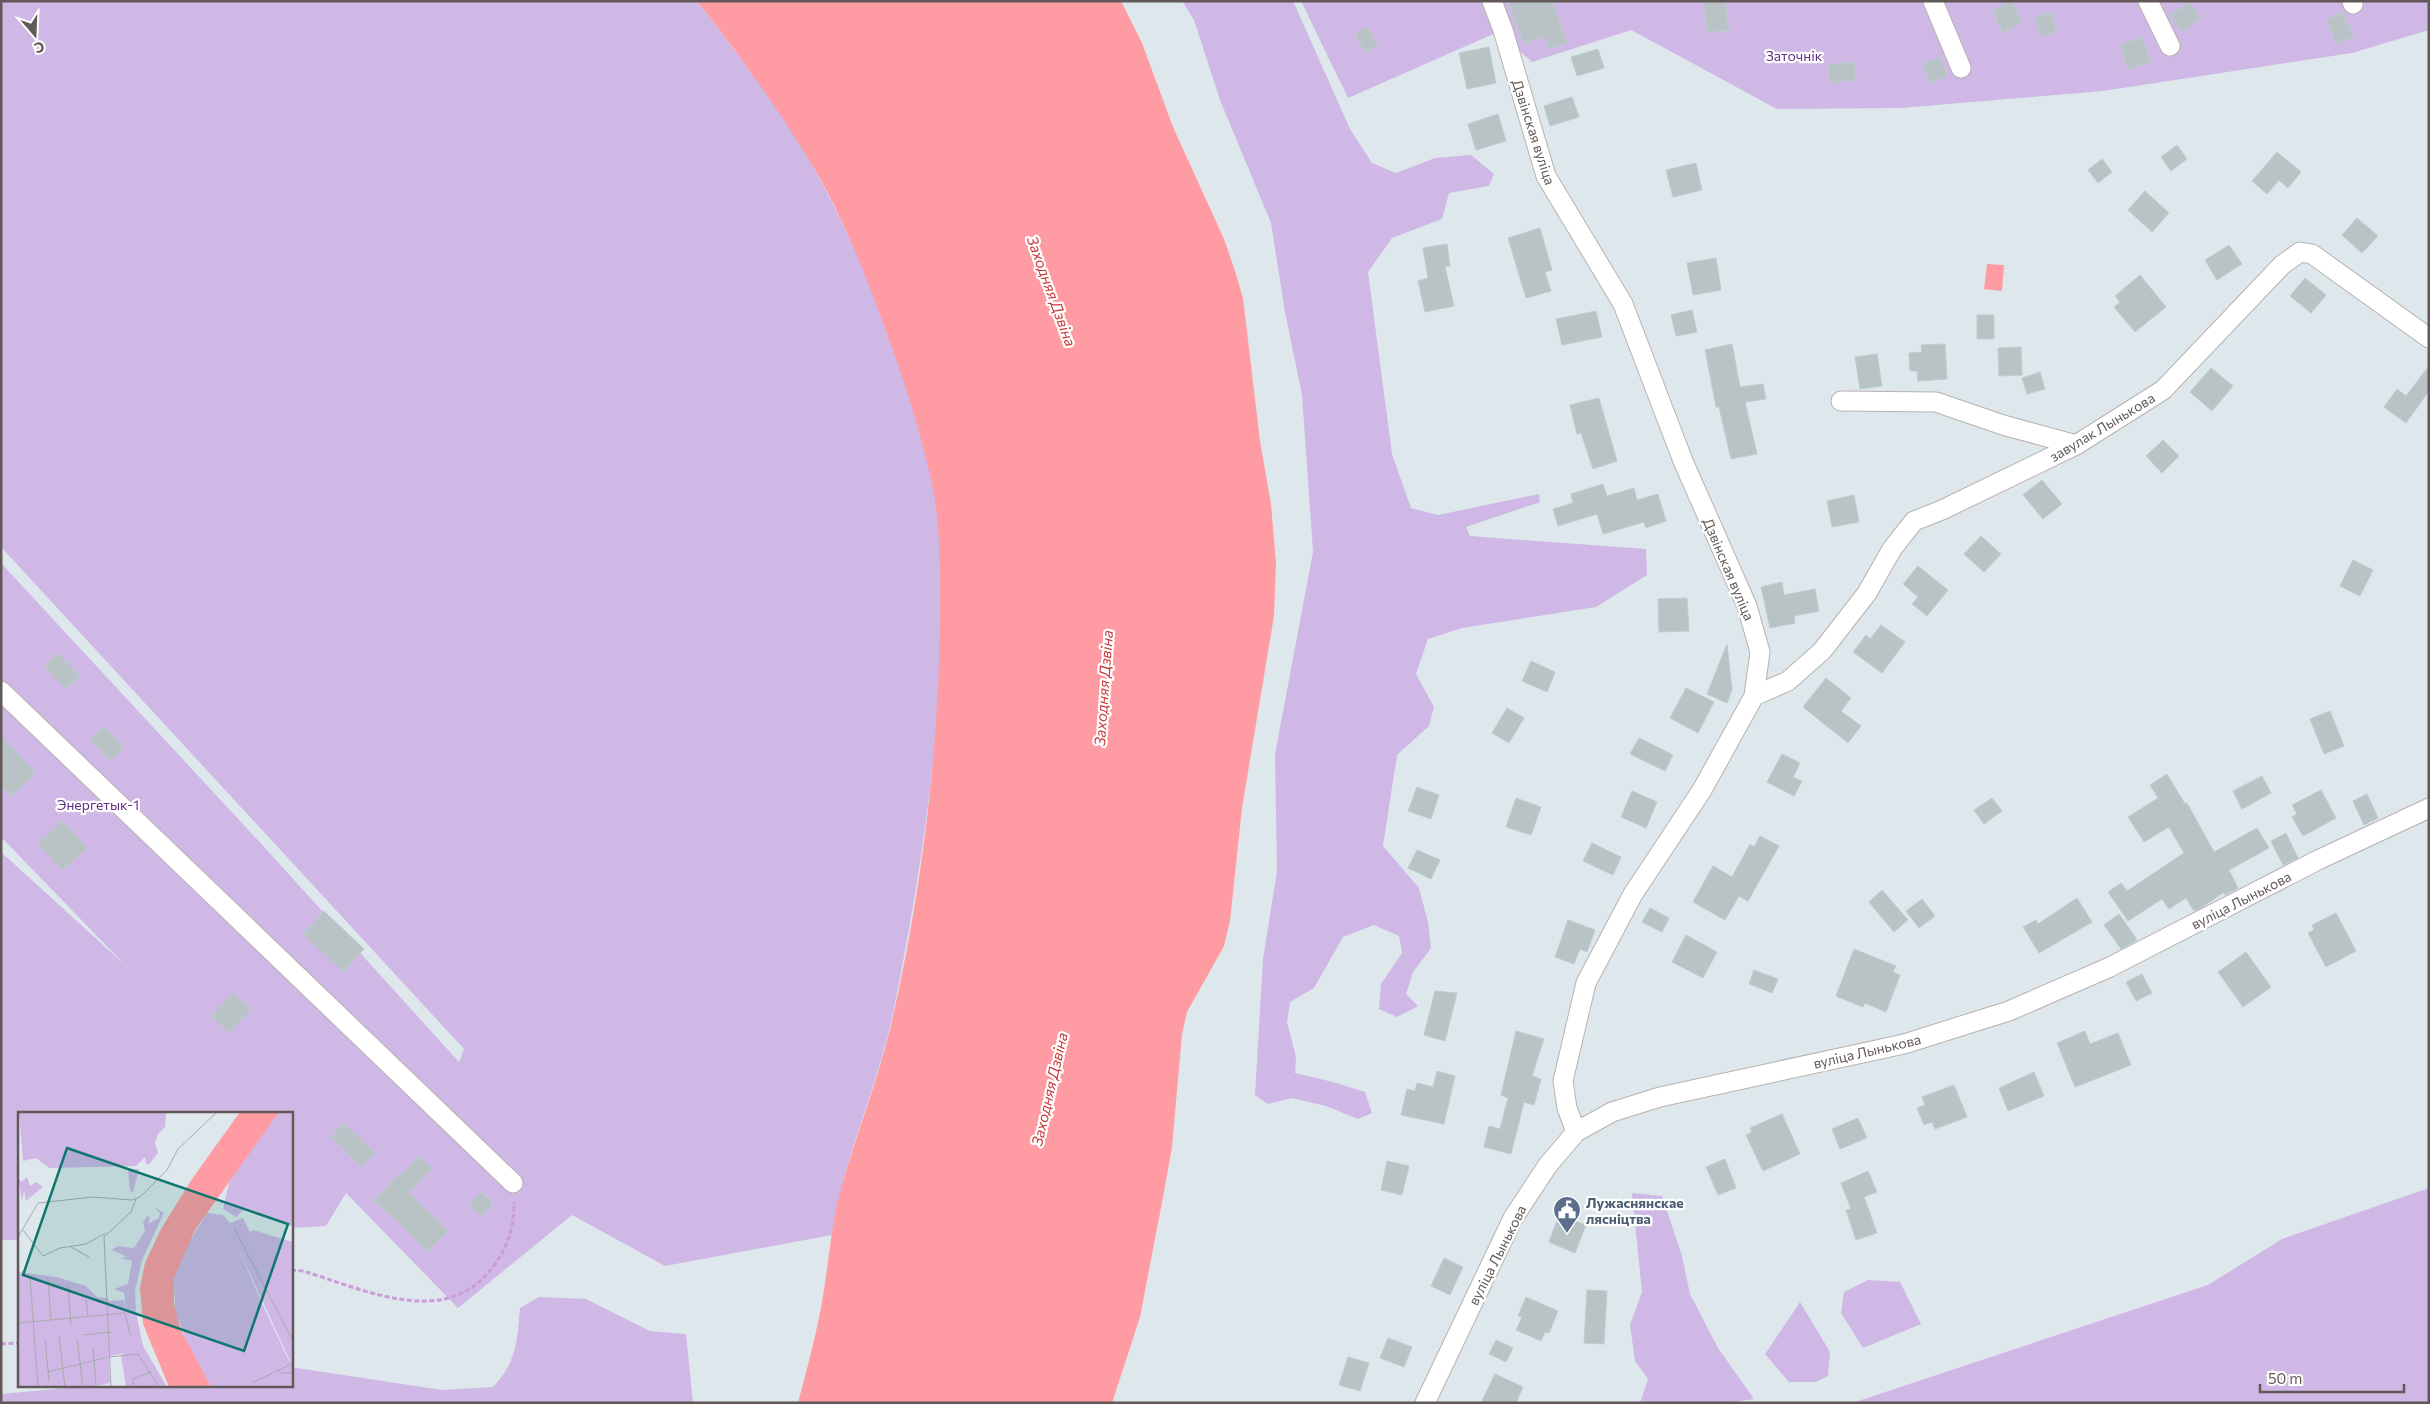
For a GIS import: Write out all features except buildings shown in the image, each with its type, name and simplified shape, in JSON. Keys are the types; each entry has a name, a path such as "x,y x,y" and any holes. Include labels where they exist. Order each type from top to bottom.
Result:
{"street":[{"name":"Дзвінская вуліца","path":"1492,1 1503,30 1546,176 1623,304 1683,462 1747,606 1760,652 1754,696 1702,790 1633,894 1586,983 1563,1081 1566,1108 1576,1132"},
{"path":"1933,1 1961,68"},
{"path":"2148,1 2170,46"},
{"name":"завулак Лынькова","path":"1754,696 1788,681 1822,651 1867,592 1892,549 1914,521 1942,510 2076,445 2163,390 2282,265 2300,252 2312,254 2429,338"},
{"path":"1841,401 1936,402 2003,425 2076,445"},
{"path":"1,690 513,1184"},
{"name":"вуліца Лынькова","path":"1425,1403 1513,1218 1548,1165 1576,1132 1612,1112 1660,1097 1904,1044 2009,1011 2110,968 2318,860 2429,808"}],"path":[{"path":"292,1270 303,1271 411,1302 453,1299 481,1283 503,1254 514,1223 513,1184"},
{"path":"1,1344 18,1343"}],"green space":[{"name":"Энергетык-1","path":"1,1 697,1 747,67 796,138 829,197 854,248 873,293 914,411 927,459 939,532 941,651 932,771 916,891 887,1037 880,1065 844,1177 832,1235 665,1266 572,1215 458,1308 346,1193 326,1226 292,1228 292,1112 18,1112 18,1240 1,1240 1,852 125,965 1,837 1,563 266,849 459,1062 464,1049 1,547"},
{"path":"1182,1 1293,1 1350,129 1372,163 1396,173 1435,158 1471,155 1494,174 1489,186 1449,193 1442,219 1392,238 1368,272 1392,454 1411,508 1438,515 1539,494 1540,502 1466,527 1470,536 1646,549 1647,575 1596,607 1462,628 1428,639 1416,674 1434,707 1429,726 1397,755 1383,846 1419,888 1428,922 1431,948 1413,972 1406,994 1418,1006 1397,1017 1379,1009 1381,984 1402,953 1399,936 1374,925 1343,937 1314,988 1290,1002 1287,1022 1296,1057 1295,1073 1365,1092 1372,1113 1358,1119 1326,1106 1292,1098 1268,1104 1255,1095 1263,959 1277,871 1275,754 1313,552 1302,395 1285,312 1271,223 1220,100 1194,20"},
{"name":"Заточнік","path":"1301,1 2429,1 2429,30 2352,53 2103,91 1902,108 1777,109 1631,30 1532,62 1498,32 1348,98"},
{"path":"2429,1188 2429,1403 1852,1403 2208,1285 2282,1239"},
{"path":"1632,1193 1662,1196 1682,1256 1690,1294 1718,1348 1754,1399 1727,1403 1640,1403 1648,1379 1635,1361 1630,1325 1642,1292"},
{"path":"1868,1280 1900,1282 1921,1324 1863,1348 1841,1313 1844,1292"},
{"path":"539,1297 586,1299 650,1331 686,1334 693,1403 1,1403 1,1394 87,1386 292,1386 292,1368 442,1390 493,1387 507,1369 511,1359 516,1340 520,1308"},
{"path":"1800,1302 1830,1352 1828,1376 1816,1382 1789,1382 1765,1354"}],"water":[{"name":"Заходняя Дзвіна","path":"697,1 1121,1 1142,43 1173,127 1224,239 1243,298 1260,441 1271,504 1276,563 1274,616 1242,808 1230,921 1224,946 1187,1012 1182,1034 1172,1147 1164,1192 1140,1317 1112,1403 798,1403 820,1315 838,1199 890,1029 911,928 926,824 936,719 940,617 938,533 932,484 912,408 879,312 844,226 824,185 785,123"},
{"path":"1987,264 2004,265 2002,291 1984,289"}],"place":[{"name":"Лужаснянскае лясніцтва","path":"1567,1234"}]}
